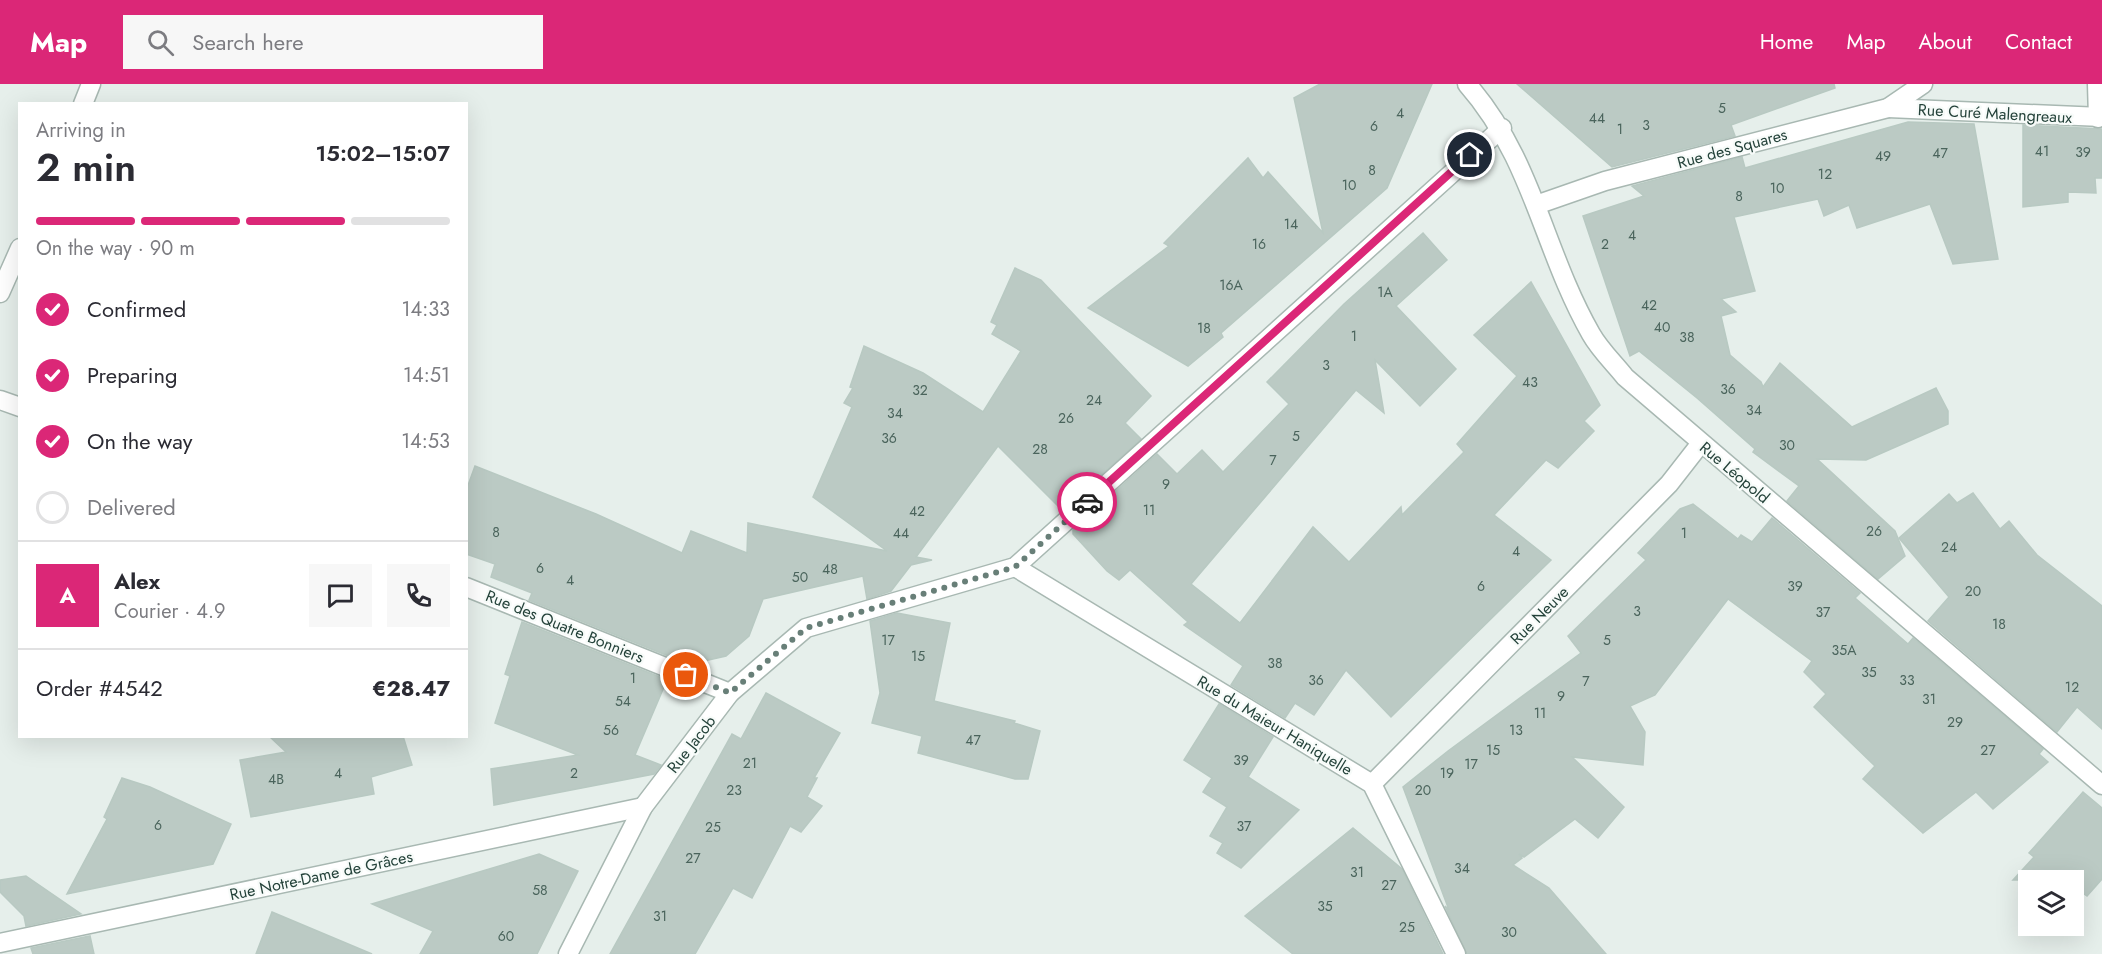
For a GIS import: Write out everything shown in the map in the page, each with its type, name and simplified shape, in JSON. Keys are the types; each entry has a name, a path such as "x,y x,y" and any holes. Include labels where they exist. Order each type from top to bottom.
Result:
{"street":[{"path":"84,102 91,84"},
{"name":"Rue Léopold","path":"1467,84 1502,128 1558,262 1592,336 1635,386 2102,785"},
{"name":"Rue des Squares","path":"1536,205 1605,181 1888,108 1923,84"},
{"path":"2097,84 2100,118"},
{"name":"Rue Curé Malengreaux","path":"1888,108 2100,118"},
{"name":"Rue Jacob","path":"568,954 643,807 730,693 806,628 1015,567 1502,128"},
{"path":"0,293 18,252"},
{"path":"0,400 18,406"},
{"name":"Rue Neuve","path":"1372,784 1669,484 1701,442"},
{"name":"Rue du Maieur Haniquelle","path":"1015,567 1372,784"},
{"name":"Rue des Quatre Bonniers","path":"468,588 730,693"},
{"path":"1372,784 1456,954"},
{"name":"Rue Notre-Dame de Grâces","path":"0,943 643,807"}],"building":[{"path":"1320,84 1432,84 1387,188 1221,333 1223,337 1188,366 1088,308 1169,246 1164,243 1248,158 1263,178 1268,172 1323,233 1294,98"},
{"path":"1517,84 1834,84 1835,88 1731,125 1735,136 1612,167"},
{"path":"1908,122 1974,124 1998,259 1953,264 1930,204 1857,228 1849,205 1824,216 1818,199 1734,217 1755,291 1721,299 1736,312 1721,316 1730,355 1761,382 1763,387 1780,363 1852,427 1936,388 1948,411 1948,424 1866,460 1817,459 1895,531 1905,556 1878,579 1787,501 1799,486 1753,452 1755,449 1639,351 1630,356 1583,216 1644,196 1632,186 1742,157 1745,168"},
{"path":"2023,125 2102,129 2102,178 2095,178 2096,193 2068,192 2068,202 2023,207"},
{"path":"1423,233 1447,260 1396,306 1456,369 1420,406 1375,360 1384,413 1356,390 1191,584 1240,623 1313,527 1349,562 1401,507 1402,515 1464,452 1457,444 1517,376 1474,335 1531,282 1600,405 1584,421 1594,431 1558,468 1546,460 1494,515 1551,560 1391,717 1346,670 1314,715 1295,703 1285,718 1231,685 1243,666 1184,625 1188,622 1130,570 1119,580 1107,571 1073,534 1073,530 1157,454 1177,474 1202,450 1223,472 1289,404 1267,382 1344,304"},
{"path":"1015,268 1041,280 1151,396 1125,423 1141,439 1062,510 998,446 916,557 932,560 911,565 891,591 867,599 863,576 763,599 749,636 726,656 700,662 678,653 676,659 529,600 532,593 491,577 495,564 468,555 468,485 475,466 596,514 682,553 691,531 747,553 748,523 887,551 813,497 852,407 844,403 853,388 850,387 864,346 923,373 983,412 1021,351 992,334 997,325 991,322"},
{"path":"1973,493 2000,529 2009,521 2037,555 2102,606 2102,729 2077,707 2057,732 1928,621 1949,597 1899,538 1949,494 1957,503"},
{"path":"1693,504 1738,539 1741,535 1752,542 1772,518 1860,593 1855,598 1908,644 1913,638 2043,749 2039,754 2048,762 1993,809 1976,792 1923,833 1863,779 1875,766 1814,707 1826,694 1804,672 1812,661 1728,599 1655,695 1630,706 1645,732 1643,765 1572,757 1624,807 1598,838 1575,819 1524,857 1519,854 1522,858 1513,865 1549,888 1606,954 1467,954 1445,906 1449,910 1403,787 1581,653 1568,636 1646,560 1638,553 1680,509"},
{"path":"897,613 950,623 934,701 1015,721 1014,723 1040,731 1028,779 1015,779 918,753 922,736 872,723 880,693 870,621"},
{"path":"522,622 667,680 635,755 661,765 654,774 494,805 491,769 578,755 495,723 510,676 505,674"},
{"path":"766,693 840,733 814,778 817,778 807,797 822,806 801,832 790,826 752,898 733,888 695,954 610,954 732,734 741,739"},
{"path":"1219,704 1273,737 1248,777 1299,810 1241,868 1217,853 1223,843 1210,836 1227,807 1203,792 1212,778 1184,760"},
{"path":"271,738 404,738 412,765 371,777 374,794 251,817 240,760 286,752"},
{"path":"122,778 150,787 231,824 213,864 67,894 107,819 104,817"},
{"path":"2083,792 2102,808 2102,879 2087,896 2084,894 2084,870 2022,870 2034,857 2029,853"},
{"path":"1353,828 1402,869 1443,954 1293,954 1245,916"},
{"path":"539,854 578,871 537,954 420,954 433,931 372,904"},
{"path":"26,876 81,914 26,926 24,916 0,892 0,880"},
{"path":"272,912 372,954 256,954"},
{"path":"90,936 94,954 33,954 31,948"}],"way so far":[{"path":"686,675 730,693 806,628 1015,567 1087,502"}],"route":[{"path":"1087,502 1470,155"}]}
